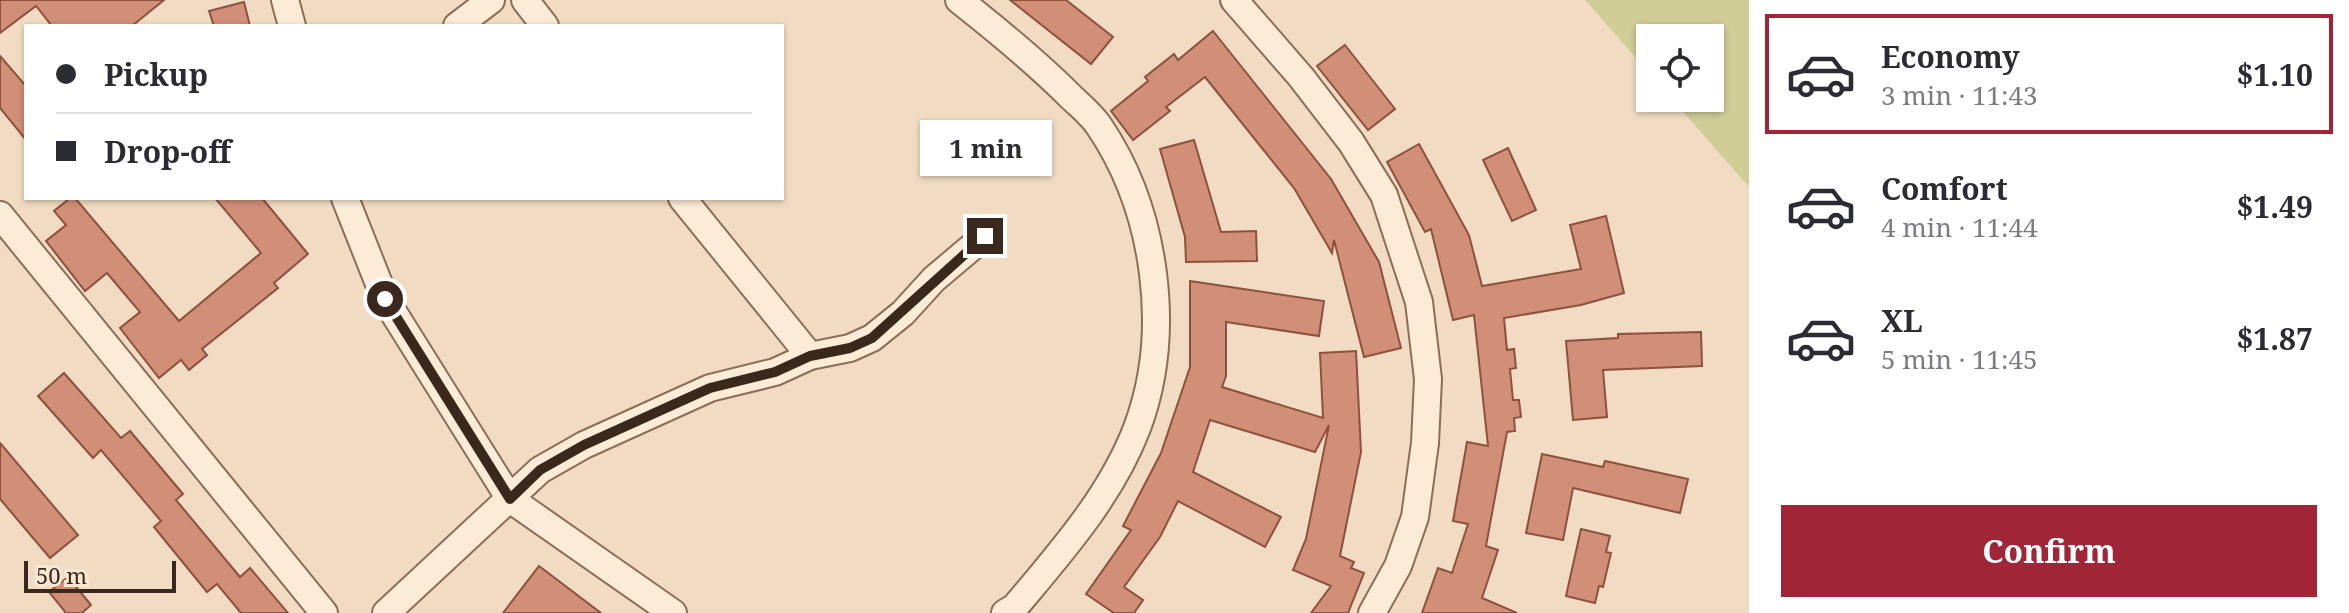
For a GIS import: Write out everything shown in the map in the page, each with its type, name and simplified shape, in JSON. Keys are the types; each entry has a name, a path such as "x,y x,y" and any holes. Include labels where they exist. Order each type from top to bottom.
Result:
{"street":[{"path":"285,0 291,24"},
{"path":"460,24 491,0"},
{"path":"525,0 543,24"},
{"path":"959,0 1053,80 1098,124 1123,169 1143,218 1154,277 1150,379 1137,428 1085,522 1013,611"},
{"path":"1234,0 1301,77 1351,142 1384,195 1419,302 1428,379 1425,443 1415,517 1398,566 1372,613"},
{"path":"346,200 385,299 510,499 673,613"},
{"path":"684,200 810,356"},
{"path":"0,215 324,613"},
{"path":"386,613 540,470 584,445 710,388 775,372 810,356 850,348 872,338 985,236"}],"shaded area":[{"path":"1585,0 1749,0 1749,187 1683,112 1724,112 1724,24 1636,24 1636,58"}],"building":[{"path":"0,0 164,0 134,24 50,24 36,6 0,33"},
{"path":"1010,0 1066,0 1113,37 1091,64"},
{"path":"244,2 250,24 213,24 209,11"},
{"path":"1213,31 1331,179 1379,262 1401,348 1364,357 1334,240 1332,253 1294,188 1205,77 1166,107 1170,111 1133,140 1111,111 1148,81 1145,77 1174,54 1178,60"},
{"path":"1345,45 1395,109 1368,130 1317,66"},
{"path":"0,56 24,84 24,138 0,108"},
{"path":"1194,140 1221,232 1256,231 1257,261 1186,262 1185,237 1160,149"},
{"path":"1419,144 1469,235 1482,286 1581,269 1570,225 1606,216 1624,293 1581,305 1504,318 1507,350 1514,349 1516,368 1510,369 1513,400 1519,400 1521,417 1514,418 1515,431 1507,432 1486,546 1498,550 1482,598 1517,613 1422,613 1438,568 1452,573 1468,524 1453,521 1467,442 1488,446 1474,315 1453,320 1431,229 1425,232 1387,162"},
{"path":"1508,148 1536,210 1512,221 1483,160"},
{"path":"68,200 77,200 179,321 261,253 217,200 264,200 308,254 274,283 278,288 202,349 207,355 189,370 181,360 159,378 120,328 140,312 107,273 85,291 46,241 66,225 54,211"},
{"path":"1190,281 1324,301 1319,336 1226,322 1226,376 1222,387 1323,418 1320,353 1356,351 1361,452 1340,556 1354,562 1351,568 1364,573 1348,613 1311,613 1331,586 1293,570 1306,539 1329,425 1315,452 1210,420 1193,472 1281,517 1265,547 1178,501 1160,537 1124,587 1143,600 1134,613 1114,613 1086,594 1131,530 1123,526 1161,453 1190,367"},
{"path":"1701,332 1702,366 1603,370 1607,417 1573,420 1566,341 1618,338 1618,334"},
{"path":"64,373 121,438 130,431 183,494 176,500 240,577 250,568 288,613 241,613 217,584 207,592 154,527 161,521 101,450 93,458 38,396"},
{"path":"0,443 78,535 50,558 0,499"},
{"path":"1542,454 1603,467 1605,461 1688,479 1680,513 1573,488 1563,540 1526,533"},
{"path":"1581,529 1610,536 1606,552 1611,553 1603,587 1599,586 1595,603 1566,596"},
{"path":"539,566 601,613 503,613"},
{"path":"68,577 91,605 82,613 66,613 49,592"}],"route":[{"path":"385,299 510,499 540,470 584,445 710,388 775,372 810,356 850,348 872,338 985,236"}]}
